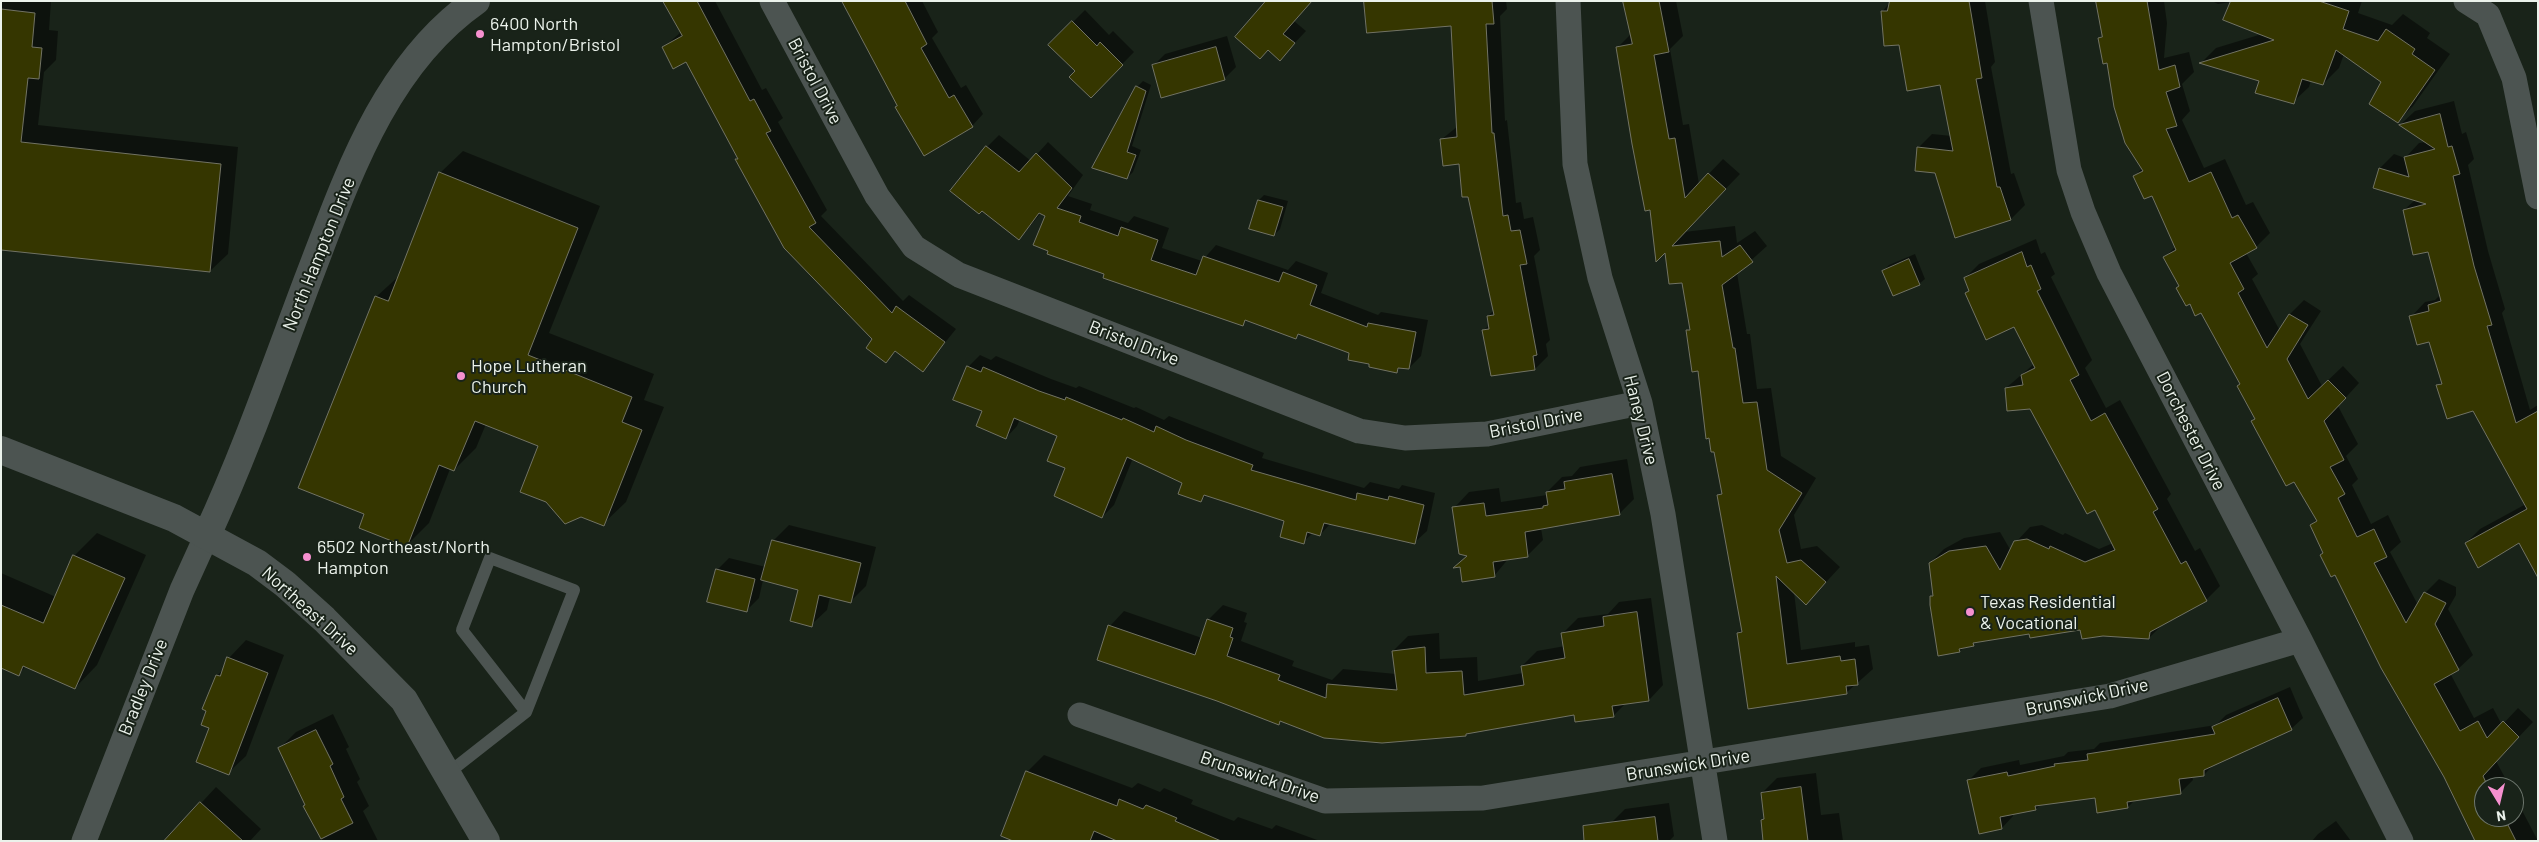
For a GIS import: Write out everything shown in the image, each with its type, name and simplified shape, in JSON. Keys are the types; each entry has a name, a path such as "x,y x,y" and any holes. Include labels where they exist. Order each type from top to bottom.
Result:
{"street":[{"name":"North Hampton Drive","path":"207,535 228,491 323,240 368,134 400,78 444,27 476,1"},
{"name":"Bristol Drive","path":"772,1 877,196 914,247 959,275 1359,431 1405,438 1487,434 1640,403"},
{"name":"Haney Drive","path":"1568,1 1575,164 1600,278 1640,403 1663,514 1715,841"},
{"name":"Dorchester Drive","path":"2041,1 2069,170 2083,212 2109,273 2300,640 2401,841"},
{"path":"2466,1 2488,15 2514,78 2538,197"},
{"name":"Northeast Drive","path":"1,450 174,518 256,563 324,619 404,700 486,841"},
{"name":"Bradley Drive","path":"84,841 178,599 207,535"},
{"name":"Brunswick Drive","path":"1080,715 1325,801 1483,798 2110,696 2300,640"}],"lane":[{"path":"447,774 526,712 574,590 490,558 462,630 526,712"}],"building":[{"path":"663,1 697,1 750,101 754,99 771,131 766,133 816,223 809,227 892,313 896,306 945,342 923,372 895,351 886,363 866,348 872,339 784,248 735,159 738,159 686,62 673,69 662,47 682,36"},
{"path":"842,1 905,1 927,44 921,48 949,98 954,95 973,127 924,156 895,107 897,106"},
{"path":"1266,1 1312,1 1283,34 1295,43 1280,61 1268,50 1260,59 1235,37"},
{"path":"1364,1 1492,1 1494,24 1486,24 1492,133 1494,133 1503,216 1508,215 1511,231 1520,230 1527,264 1520,265 1537,355 1533,356 1535,370 1491,376 1482,330 1489,329 1487,316 1494,315 1468,197 1462,197 1459,164 1443,166 1440,139 1457,137 1451,26 1367,33"},
{"path":"1623,1 1659,1 1669,52 1654,55 1669,139 1675,138 1685,198 1708,173 1726,189 1672,246 1720,241 1722,257 1740,245 1753,262 1722,285 1733,348 1735,348 1743,403 1757,402 1767,470 1802,493 1779,530 1787,563 1801,560 1826,582 1806,605 1776,576 1787,664 1840,656 1841,661 1855,659 1858,685 1846,686 1847,694 1748,709 1737,633 1742,632 1717,495 1722,494 1714,452 1711,452 1709,438 1706,439 1698,371 1692,372 1686,330 1690,330 1682,283 1669,284 1665,253 1656,262 1650,210 1645,211 1632,144 1616,47 1632,44"},
{"path":"1890,1 1969,1 1982,78 1976,79 1997,187 2000,187 2011,220 1955,238 1935,173 1915,171 1917,147 1953,151 1940,85 1907,91 1899,45 1884,46 1881,11 1887,11"},
{"path":"2096,1 2147,1 2159,70 2175,65 2180,87 2166,92 2177,126 2166,129 2189,182 2211,172 2232,218 2238,215 2257,248 2230,263 2244,289 2238,293 2267,348 2289,314 2308,325 2287,359 2308,399 2328,380 2346,398 2324,421 2344,460 2330,467 2345,494 2338,498 2357,537 2374,529 2387,557 2374,563 2406,623 2424,592 2446,603 2435,624 2459,670 2434,684 2460,731 2478,721 2487,738 2503,721 2519,737 2483,777 2474,777 2474,827 2509,827 2516,841 2475,841 2444,777 2381,668 2335,575 2331,577 2320,555 2323,553 2310,525 2317,521 2294,482 2286,486 2251,421 2255,419 2237,386 2240,384 2201,313 2195,316 2190,304 2186,306 2176,288 2179,286 2163,257 2176,250 2152,196 2144,199 2133,176 2143,171 2125,143 2114,107 2107,63 2103,64 2098,38 2102,37"},
{"path":"2231,1 2319,1 2349,11 2343,29 2378,41 2386,29 2415,49 2412,54 2435,70 2398,123 2369,104 2381,82 2336,50 2323,85 2302,79 2294,104 2255,93 2259,81 2199,63 2274,40 2223,20"},
{"path":"1,9 35,13 32,47 42,48 39,79 28,78 21,142 221,164 210,272 1,250"},
{"path":"1072,21 1097,46 1100,42 1123,65 1091,98 1069,77 1075,71 1048,45"},
{"path":"1216,47 1225,80 1161,98 1152,65"},
{"path":"1136,86 1146,91 1127,152 1136,155 1127,179 1092,168"},
{"path":"2440,114 2448,147 2452,146 2460,174 2453,176 2474,266 2492,325 2487,326 2516,423 2538,411 2538,578 2519,543 2478,568 2465,543 2527,509 2473,411 2447,419 2436,385 2442,384 2429,342 2417,345 2409,316 2429,311 2428,305 2441,301 2428,252 2413,255 2403,210 2426,204 2373,188 2379,168 2409,177 2404,157 2435,149 2399,125"},
{"path":"986,146 1019,172 1036,153 1072,188 1057,208 1081,216 1079,222 1118,236 1121,227 1158,240 1151,260 1196,275 1203,256 1279,282 1283,272 1317,285 1310,305 1367,327 1368,323 1416,332 1409,369 1398,368 1397,373 1369,367 1369,364 1348,360 1349,353 1298,334 1296,339 1245,320 1243,326 1103,278 1104,274 1047,254 1048,251 1033,245 1045,216 1039,213 1019,240 982,211 979,214 950,191"},
{"name":"Hope Lutheran Church","path":"439,172 578,228 528,355 632,397 622,422 642,430 604,526 581,517 565,524 546,502 520,492 538,446 475,421 454,471 439,465 407,547 359,528 364,514 298,488 375,296 388,301"},
{"path":"1258,200 1283,207 1274,236 1249,229"},
{"path":"2022,252 2027,267 2031,265 2041,289 2037,291 2079,375 2070,380 2091,421 2105,413 2158,509 2153,512 2181,564 2186,561 2207,601 2150,632 2149,639 2103,636 2082,639 2080,630 2030,638 2029,634 1973,643 1974,646 1959,649 1960,652 1938,656 1930,605 1930,596 1933,596 1929,563 1949,551 1986,546 2000,570 2014,541 2027,539 2049,549 2050,546 2085,562 2115,550 2095,510 2087,514 2030,409 2007,411 2005,388 2023,385 2021,375 2035,368 2014,327 1986,340 1965,293 1969,291 1964,278"},
{"path":"1909,259 1920,285 1893,296 1882,271"},
{"path":"967,366 981,372 983,367 1039,391 1065,400 1066,397 1122,420 1123,418 1154,432 1156,426 1186,440 1253,465 1251,470 1356,500 1357,493 1388,500 1389,496 1424,505 1415,544 1324,523 1320,536 1307,532 1304,544 1280,537 1284,521 1204,495 1201,502 1178,494 1182,483 1127,457 1102,518 1054,496 1065,468 1047,461 1057,436 1014,418 1006,439 976,426 982,411 953,400"},
{"path":"1612,474 1620,515 1525,532 1528,557 1493,562 1495,577 1462,582 1460,567 1453,568 1467,556 1459,554 1452,507 1484,503 1486,516 1543,508 1543,506 1548,505 1546,492 1565,489 1564,482"},
{"path":"772,540 861,563 851,603 819,595 812,627 790,621 798,590 761,580"},
{"path":"73,555 125,578 75,689 23,666 19,676 1,668 1,605 43,623"},
{"path":"716,569 755,579 747,612 707,602"},
{"path":"1637,612 1649,701 1612,706 1614,717 1575,722 1574,715 1466,734 1466,736 1382,743 1324,738 1280,721 1279,725 1217,701 1097,660 1108,625 1195,655 1207,619 1233,628 1230,637 1233,638 1227,656 1280,675 1278,680 1326,698 1327,684 1397,690 1392,651 1425,647 1426,673 1462,671 1464,695 1524,685 1521,666 1565,658 1561,633 1604,626 1603,617"},
{"path":"227,657 268,673 229,775 196,762 209,728 201,725 206,711 202,709 216,675 220,676"},
{"path":"2278,698 2292,730 2204,770 2204,776 2179,779 2181,794 2127,802 2128,808 2097,813 2095,798 2035,806 2036,810 2000,817 2002,829 1979,834 1967,780 2007,772 2008,776 2055,766 2054,764 2088,760 2087,754 2215,734 2212,727"},
{"path":"316,730 333,764 330,766 344,797 341,799 353,823 321,839 303,806 305,805 278,748"},
{"path":"1026,771 1117,806 1119,799 1143,809 1146,805 1177,818 1175,821 1221,841 1117,841 1094,831 1090,841 1013,841 1001,836"},
{"path":"1801,787 1808,841 1763,841 1761,820 1764,819 1761,793"},
{"path":"200,802 243,841 164,841"},
{"path":"1655,817 1658,841 1584,841 1583,826"}],"place":[{"name":"6400 North Hampton/Bristol","path":"480,34"},
{"name":"Hope Lutheran Church","path":"461,376"},
{"name":"6502 Northeast/North Hampton","path":"307,557"},
{"name":"Texas Residential & Vocational","path":"1970,612"}]}
